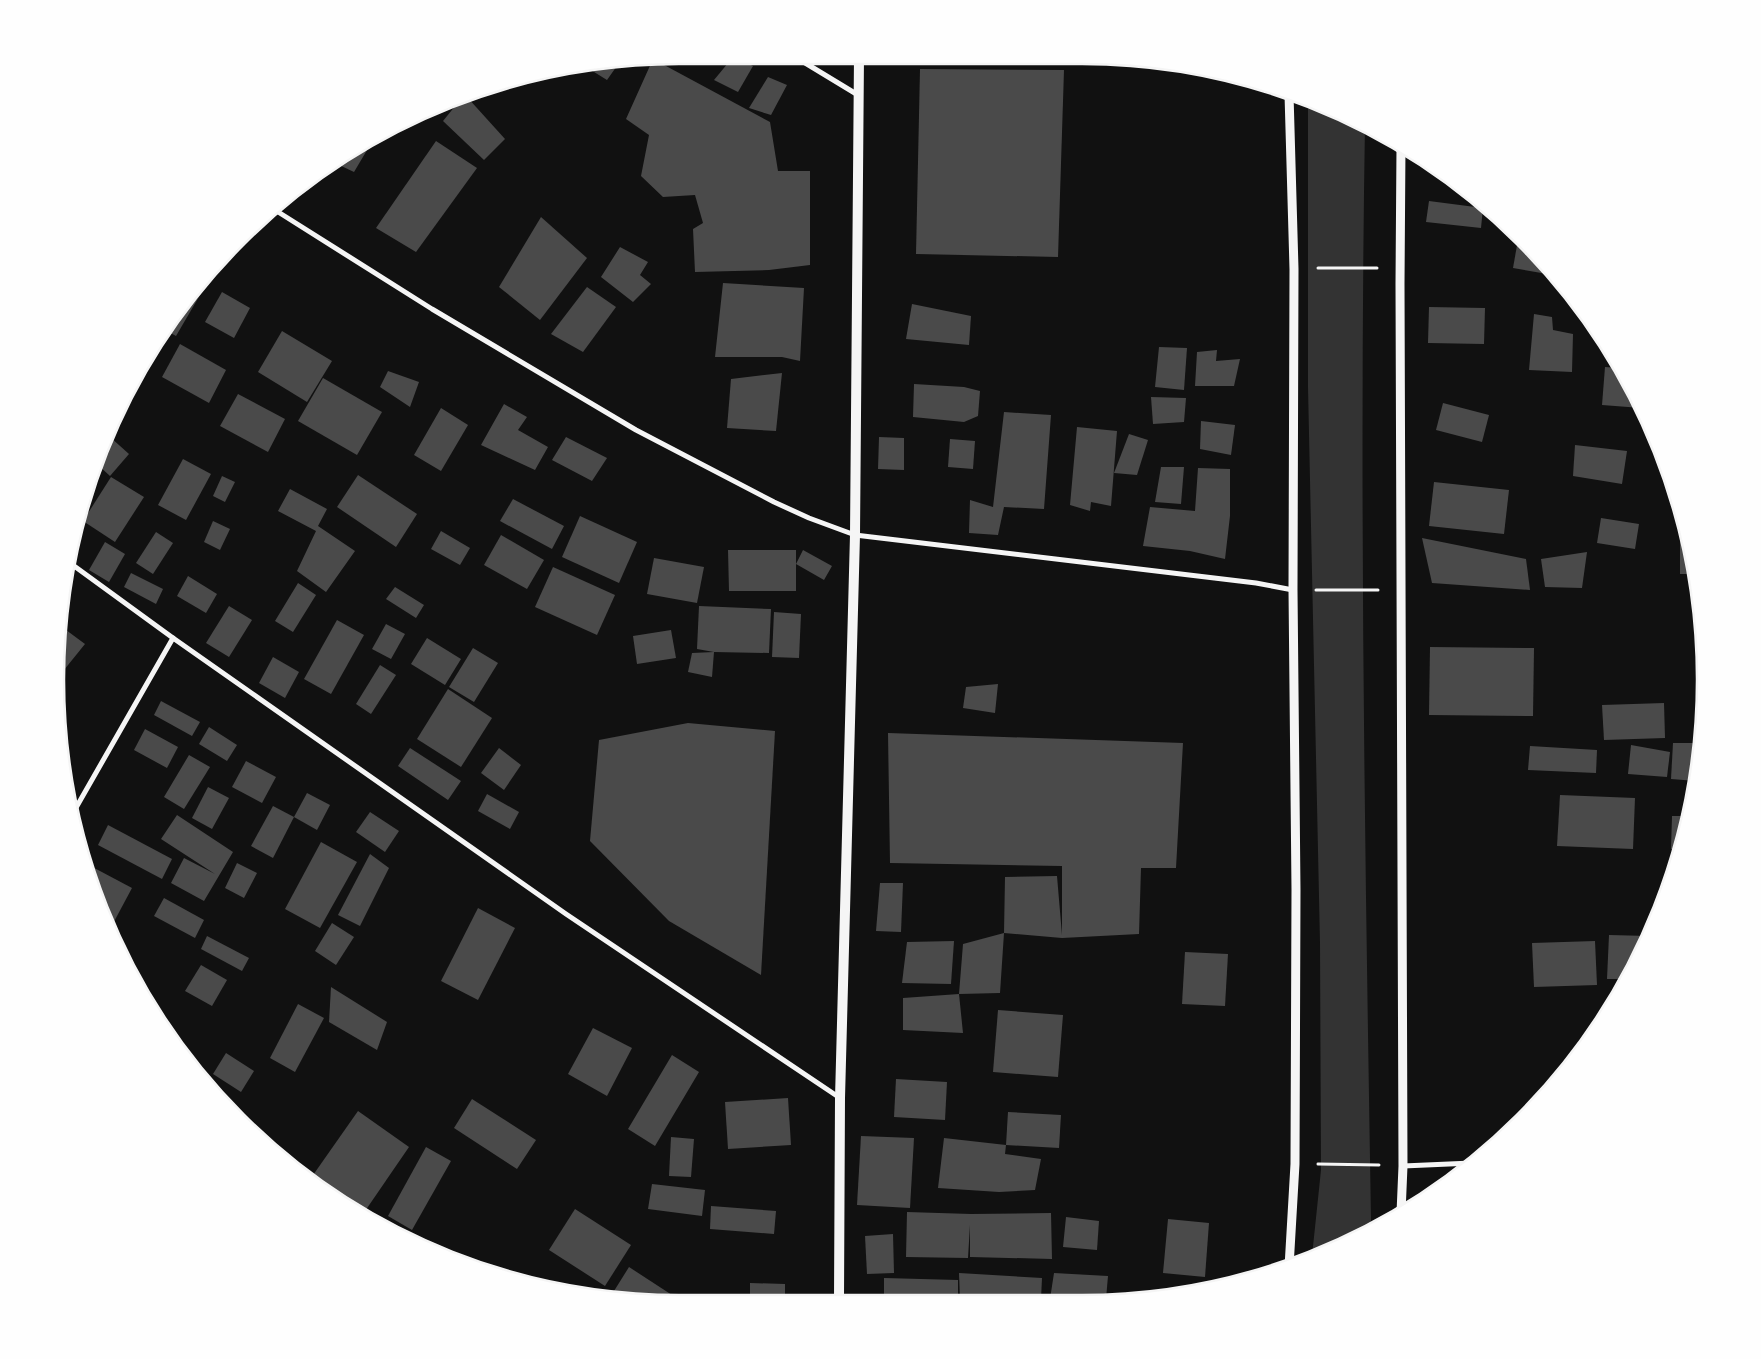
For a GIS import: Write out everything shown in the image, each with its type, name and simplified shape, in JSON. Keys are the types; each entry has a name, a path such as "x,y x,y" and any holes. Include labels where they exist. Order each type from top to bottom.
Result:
{"main road":[{"path":"839,1295 840,1098 855,535 859,64"}],"street":[{"path":"807,64 858,95"},
{"path":"1289,100 1294,269 1293,590 1296,890 1295,1154 1289,1259"},
{"path":"1400,1206 1402,1166 1401,154"},
{"path":"279,213 432,309 636,430 774,502 855,535 1256,583 1293,590"},
{"path":"75,566 173,638 566,914 840,1098"},
{"path":"77,806 173,638"},
{"path":"1402,1166 1461,1163"}],"path":[{"path":"1313,268 1368,268"},
{"path":"1309,590 1384,590"},
{"path":"1313,1164 1384,1165"}],"shaded area":[{"path":"1308,107 1365,133 1363,535 1371,1220 1370,1223 1354,1232 1313,1250 1321,1170 1320,943 1308,387"}],"building":[{"path":"663,64 770,122 778,171 810,171 810,265 769,270 695,272 693,229 703,223 695,195 663,197 641,176 649,135 626,119 650,65"},
{"path":"727,64 749,64 753,66 738,92 714,80"},
{"path":"616,67 607,80 591,70"},
{"path":"920,69 1064,70 1058,257 916,254"},
{"path":"768,77 787,85 771,115 749,108"},
{"path":"470,101 505,139 484,160 443,121 454,107"},
{"path":"436,141 477,168 416,252 376,228"},
{"path":"368,149 354,172 341,166"},
{"path":"1429,201 1475,207 1482,213 1481,228 1426,222"},
{"path":"541,217 587,258 540,320 499,287"},
{"path":"1517,244 1543,273 1513,268"},
{"path":"620,247 648,262 640,275 651,284 633,302 601,277"},
{"path":"723,283 804,288 800,361 782,357 715,357"},
{"path":"587,287 616,307 583,352 551,334"},
{"path":"222,292 250,308 234,338 205,322"},
{"path":"201,293 176,336 171,333"},
{"path":"912,304 971,316 969,345 906,339"},
{"path":"1429,307 1485,308 1484,344 1428,343"},
{"path":"1534,314 1552,317 1553,330 1573,334 1572,372 1529,370"},
{"path":"282,331 332,361 307,402 258,372"},
{"path":"180,344 226,370 209,403 162,377"},
{"path":"1159,347 1187,348 1184,390 1155,387"},
{"path":"1217,350 1216,361 1240,359 1234,386 1195,386 1197,352"},
{"path":"1605,367 1612,367 1634,407 1602,405"},
{"path":"388,371 419,382 410,407 380,387"},
{"path":"782,373 776,431 727,428 731,379"},
{"path":"323,378 382,412 357,455 298,421"},
{"path":"914,384 964,387 980,391 978,416 964,422 913,417"},
{"path":"238,394 285,419 268,452 220,426"},
{"path":"1151,397 1186,398 1184,422 1153,424"},
{"path":"1443,403 1489,415 1482,442 1436,430"},
{"path":"504,404 527,417 518,430 548,447 535,470 481,445"},
{"path":"441,408 468,425 441,471 414,455"},
{"path":"1004,412 1051,415 1044,509 1004,507 998,535 969,533 970,500 993,507"},
{"path":"1201,421 1235,425 1231,455 1200,449"},
{"path":"1077,427 1117,431 1111,506 1091,502 1090,511 1070,505"},
{"path":"1129,434 1148,440 1137,475 1114,473"},
{"path":"566,437 607,458 592,481 552,460"},
{"path":"879,437 904,438 904,470 878,469"},
{"path":"950,439 975,441 973,469 948,467"},
{"path":"113,440 129,454 110,476 101,468"},
{"path":"1575,445 1627,451 1622,484 1573,476"},
{"path":"183,459 211,474 186,520 158,505"},
{"path":"1161,467 1184,467 1181,504 1155,502"},
{"path":"1198,468 1230,469 1230,516 1225,559 1190,551 1143,546 1150,507 1195,511"},
{"path":"358,475 417,514 396,547 337,507"},
{"path":"222,476 235,482 225,502 213,496"},
{"path":"111,477 144,497 115,542 85,522 86,516"},
{"path":"1434,482 1509,490 1504,534 1429,526"},
{"path":"290,489 327,509 318,526 355,551 326,592 297,571 316,531 278,511"},
{"path":"513,499 564,526 552,549 500,521"},
{"path":"580,516 637,542 619,583 562,557"},
{"path":"1601,518 1639,524 1635,549 1597,543"},
{"path":"213,521 230,529 220,550 204,542"},
{"path":"441,531 470,548 460,565 431,549"},
{"path":"156,532 173,543 153,574 136,563"},
{"path":"501,535 544,560 527,589 484,565"},
{"path":"1680,537 1688,574 1680,574"},
{"path":"1422,538 1526,559 1530,590 1432,583"},
{"path":"105,542 125,554 109,582 89,570"},
{"path":"728,550 796,550 796,591 729,591"},
{"path":"803,550 832,566 824,580 796,564"},
{"path":"1587,552 1582,588 1545,587 1541,559"},
{"path":"654,558 704,567 697,603 647,594"},
{"path":"553,567 615,595 597,635 535,607"},
{"path":"131,573 163,589 156,604 124,587"},
{"path":"188,576 217,594 206,613 177,596"},
{"path":"298,583 316,595 293,632 275,621"},
{"path":"395,587 424,605 416,618 386,599"},
{"path":"229,606 252,620 229,657 206,643"},
{"path":"699,606 771,609 769,653 714,652 697,649"},
{"path":"774,612 801,614 799,658 772,657"},
{"path":"337,620 364,635 331,694 304,679"},
{"path":"386,624 405,634 391,659 372,649"},
{"path":"66,630 85,644 64,670"},
{"path":"671,630 676,658 637,664 633,636"},
{"path":"427,638 461,659 445,685 411,664"},
{"path":"1430,647 1534,648 1533,716 1429,715"},
{"path":"473,648 498,663 474,702 449,687"},
{"path":"714,652 712,677 688,672 692,653"},
{"path":"273,657 299,672 285,698 259,683"},
{"path":"380,665 396,675 371,714 356,704"},
{"path":"998,684 995,713 963,708 966,687"},
{"path":"448,689 492,718 461,767 417,739"},
{"path":"161,701 200,722 192,736 154,715"},
{"path":"1664,703 1665,738 1604,740 1602,705"},
{"path":"688,723 775,731 761,975 669,921 590,841 599,740"},
{"path":"209,727 237,745 227,761 199,744"},
{"path":"145,729 178,747 167,768 134,750"},
{"path":"888,733 1183,743 1176,868 1141,868 1139,934 1062,938 1004,933 1005,877 1057,876 1062,935 1062,866 890,863"},
{"path":"1673,743 1694,743 1688,780 1671,779"},
{"path":"1631,745 1670,752 1667,777 1628,774"},
{"path":"1530,746 1597,750 1596,773 1528,770"},
{"path":"410,748 461,781 448,800 398,766"},
{"path":"499,748 521,765 504,790 481,773"},
{"path":"189,755 210,767 184,809 164,797"},
{"path":"246,761 276,777 262,803 232,787"},
{"path":"208,787 229,798 212,829 192,818"},
{"path":"307,793 330,805 317,830 294,817"},
{"path":"487,794 519,812 510,829 478,811"},
{"path":"1560,795 1635,798 1633,849 1557,846"},
{"path":"273,806 294,817 273,858 251,846"},
{"path":"370,812 399,831 385,852 356,832"},
{"path":"177,815 233,852 204,901 171,883 184,858 215,874 161,839"},
{"path":"1672,816 1681,816 1673,849 1671,849"},
{"path":"108,825 172,859 162,879 98,845"},
{"path":"321,842 357,862 320,928 285,909"},
{"path":"370,854 389,868 360,926 338,915"},
{"path":"237,863 257,873 244,898 225,888"},
{"path":"93,867 132,888 114,922"},
{"path":"880,883 903,883 901,932 876,931"},
{"path":"164,898 204,920 195,938 154,916"},
{"path":"478,908 515,928 478,1000 441,981"},
{"path":"332,923 354,937 336,965 315,951"},
{"path":"1004,933 1000,993 959,994 963,944"},
{"path":"1609,935 1641,936 1619,979 1607,979"},
{"path":"207,936 249,958 242,971 201,949"},
{"path":"954,941 951,984 902,983 907,942"},
{"path":"1595,941 1597,985 1534,987 1532,943"},
{"path":"1185,952 1228,954 1225,1006 1182,1004"},
{"path":"201,965 227,980 212,1006 185,991"},
{"path":"331,987 387,1022 377,1050 329,1022"},
{"path":"959,994 963,1033 903,1030 903,998"},
{"path":"298,1004 324,1018 295,1072 270,1058"},
{"path":"998,1010 1063,1015 1058,1077 993,1072"},
{"path":"593,1028 632,1048 607,1096 568,1074"},
{"path":"226,1053 254,1071 241,1092 213,1074"},
{"path":"672,1055 699,1072 655,1146 628,1129"},
{"path":"896,1079 947,1082 945,1120 894,1117"},
{"path":"788,1098 791,1145 728,1149 725,1102"},
{"path":"472,1099 536,1140 517,1169 454,1128"},
{"path":"358,1111 409,1147 366,1209 314,1174"},
{"path":"1008,1112 1061,1115 1059,1148 1006,1145"},
{"path":"861,1136 914,1138 910,1208 857,1205"},
{"path":"671,1137 694,1139 691,1177 669,1176"},
{"path":"944,1138 1006,1145 1005,1154 1041,1159 1035,1190 999,1192 938,1188"},
{"path":"426,1147 451,1161 412,1230 388,1216"},
{"path":"652,1184 705,1190 702,1216 648,1209"},
{"path":"711,1206 776,1211 774,1234 710,1229"},
{"path":"575,1209 631,1245 605,1286 549,1250"},
{"path":"907,1212 971,1214 1051,1213 1052,1259 970,1257 970,1225 968,1258 906,1257"},
{"path":"1066,1217 1099,1221 1097,1250 1063,1247"},
{"path":"1168,1219 1209,1223 1205,1277 1163,1273"},
{"path":"893,1234 894,1273 867,1274 865,1236"},
{"path":"629,1267 672,1295 639,1294 614,1291"},
{"path":"959,1273 1042,1278 1041,1295 960,1295"},
{"path":"1054,1273 1108,1276 1106,1294 1051,1295"},
{"path":"884,1278 958,1280 958,1295 884,1295"},
{"path":"750,1283 785,1284 785,1295 750,1295"}]}
